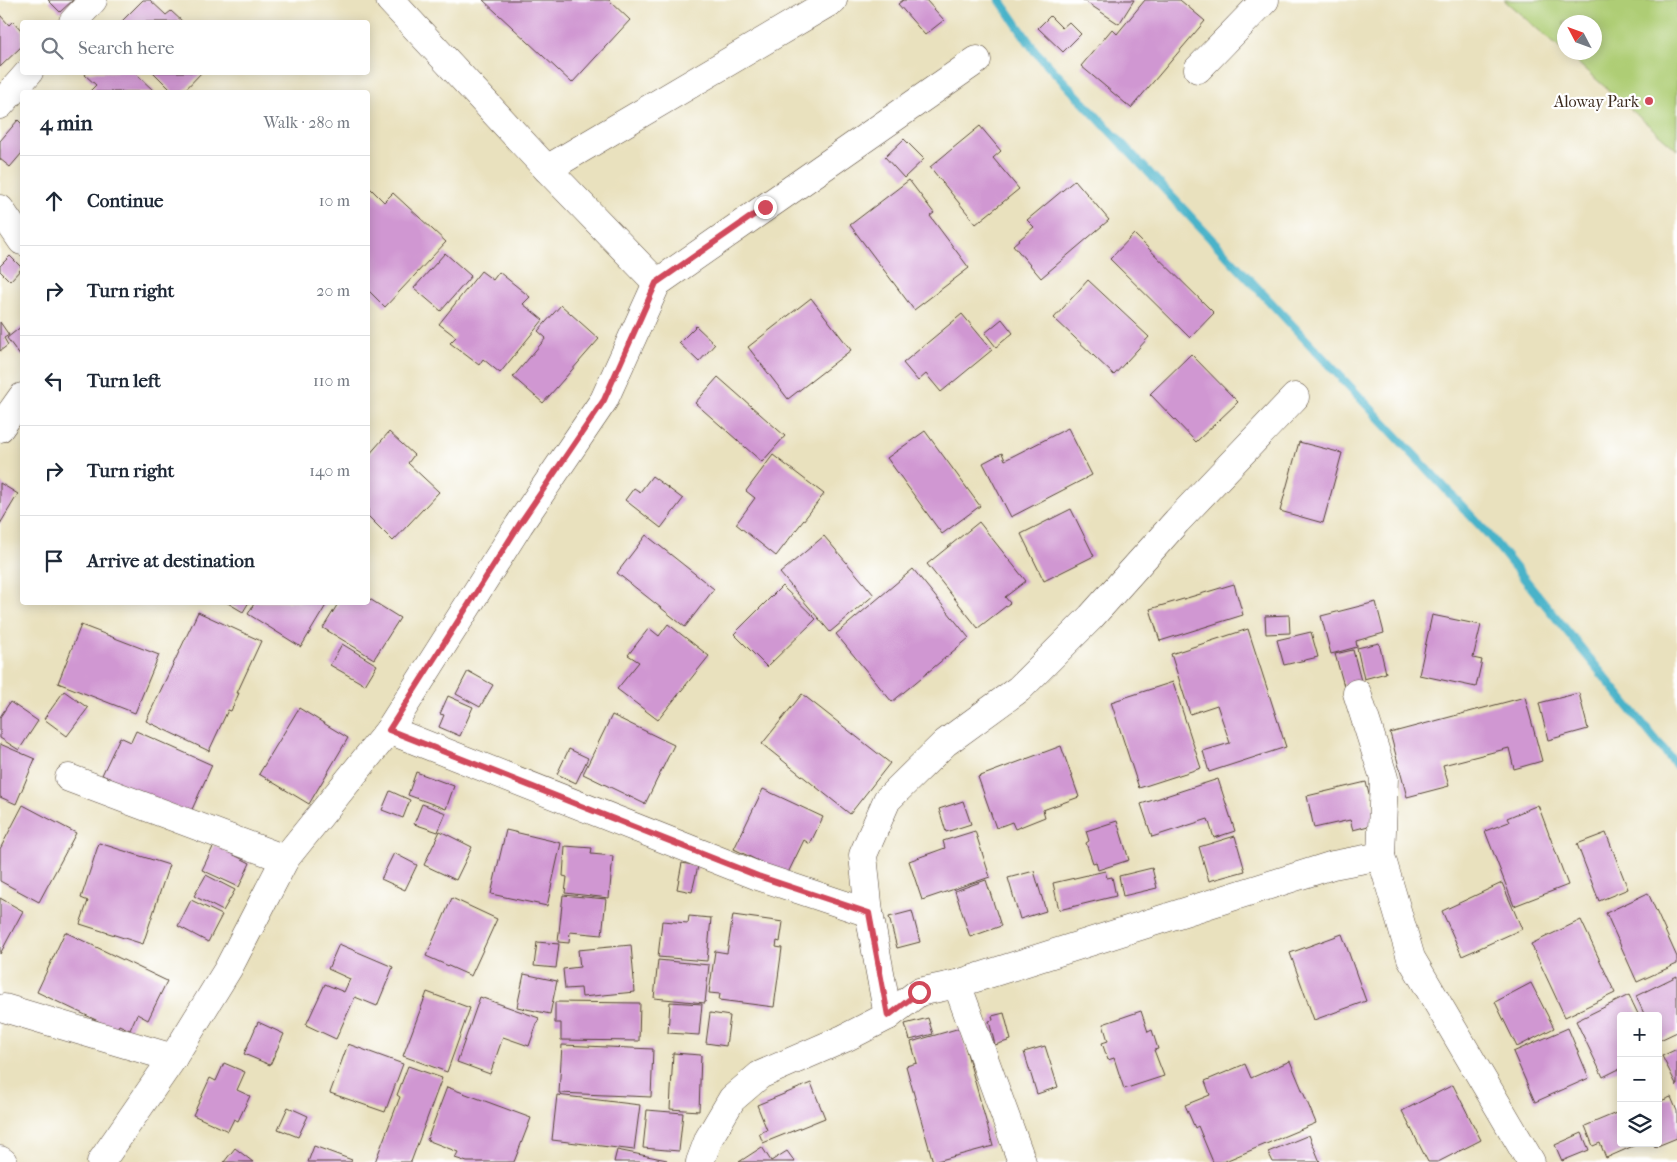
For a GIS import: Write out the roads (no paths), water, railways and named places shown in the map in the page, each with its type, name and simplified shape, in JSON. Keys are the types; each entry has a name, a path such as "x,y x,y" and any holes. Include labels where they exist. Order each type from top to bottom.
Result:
{"street":[{"path":"75,20 93,0"},
{"path":"390,0 656,283"},
{"path":"547,169 833,0"},
{"path":"1198,69 1265,0"},
{"path":"101,1162 173,1058 228,969 285,859 389,730 519,525 604,400 656,283 977,60"},
{"path":"0,104 25,75"},
{"path":"0,209 20,238"},
{"path":"888,1016 869,913 863,855 887,800 945,743 1019,689 1091,616 1176,521 1295,398"},
{"path":"0,428 20,400"},
{"path":"1357,692 1384,778 1382,856 1411,958 1531,1162"},
{"path":"389,730 758,876 869,913"},
{"path":"69,778 285,859"},
{"path":"700,1162 709,1138 732,1099 760,1075 845,1038 888,1016 919,992 957,984 1333,864 1382,856"},
{"path":"957,984 1022,1162"},
{"path":"4,1008 173,1058"}],"waterway":[{"path":"1000,0 1035,51 1488,534 1677,766"}],"place":[{"name":"Aloway Park","path":"1649,101"}]}
